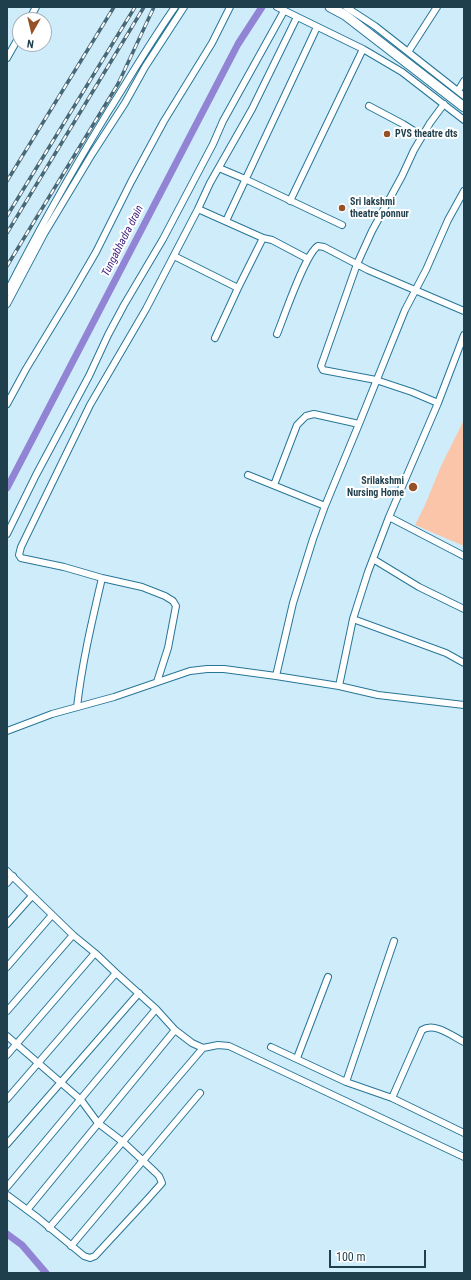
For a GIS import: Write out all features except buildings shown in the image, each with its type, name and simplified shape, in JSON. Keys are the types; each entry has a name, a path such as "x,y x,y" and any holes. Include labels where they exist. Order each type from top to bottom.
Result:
{"main road":[{"path":"330,7 345,15 464,107"}],"street":[{"path":"7,292 90,143 150,43 175,7"},
{"path":"7,304 39,236 128,98 144,67 184,7"},
{"path":"7,404 26,369 96,252 164,121 212,43 230,7"},
{"path":"346,7 375,26 464,96"},
{"path":"356,13 360,7"},
{"path":"408,52 437,7"},
{"path":"7,534 41,464 89,376 108,335 174,219 281,9 363,49 402,72 464,120"},
{"path":"157,682 168,648 176,606 173,601 165,596 142,587 102,578 64,567 20,558 19,552 90,405 146,310 210,183 252,109 297,17"},
{"path":"226,221 317,27"},
{"path":"150,43 157,48"},
{"path":"7,58 12,49"},
{"path":"290,201 363,49"},
{"path":"458,91 464,81"},
{"path":"120,93 128,98"},
{"path":"438,403 412,392 376,380 323,370 321,366 357,264 372,231 422,136 444,104"},
{"path":"369,106 422,136"},
{"path":"90,143 96,147"},
{"path":"219,168 342,225"},
{"path":"276,676 293,603 325,506 405,310 464,190"},
{"path":"198,209 263,238 272,240 308,259"},
{"path":"215,338 263,238"},
{"path":"277,334 308,259 314,248 321,246 357,264 464,311"},
{"path":"174,256 238,288"},
{"path":"339,686 353,619 373,559 389,517 438,403 464,335"},
{"path":"274,485 297,425 306,416 314,414 359,424"},
{"path":"248,475 325,506"},
{"path":"389,517 464,556"},
{"path":"373,559 419,587 464,610"},
{"path":"77,707 80,680 102,578"},
{"path":"353,619 446,653 464,663"},
{"path":"7,731 28,722 114,697 190,671 207,669 224,669 276,676 339,686 385,696 464,705"},
{"path":"7,871 73,935 95,953 156,1009 175,1030 192,1043 203,1048 218,1045 229,1046 464,1157"},
{"path":"7,882 13,876"},
{"path":"7,924 32,896"},
{"path":"7,967 52,915"},
{"path":"7,1011 73,935"},
{"path":"346,1082 394,941"},
{"path":"7,1055 95,953"},
{"path":"7,1099 116,973"},
{"path":"297,1058 328,977"},
{"path":"7,1144 139,993"},
{"path":"7,1187 156,1009"},
{"path":"392,1098 422,1030 427,1027 433,1027 464,1042"},
{"path":"26,1210 175,1030"},
{"path":"7,1036 61,1081 81,1100 98,1124 123,1142 159,1176 162,1183 95,1256 90,1258 84,1256 7,1195"},
{"path":"271,1047 346,1082 392,1098 464,1133"},
{"path":"49,1228 203,1048"},
{"path":"71,1246 200,1093"}],"shaded area":[{"path":"464,420 464,546 415,525 441,466"}],"waterway":[{"name":"Tungabhadra drain","path":"7,488 238,44 262,7"},
{"name":"Tungabhadra drain","path":"7,1234 22,1245 46,1273"}],"railway":[{"path":"7,181 114,7"},
{"path":"7,216 135,7"},
{"path":"7,233 144,7"},
{"path":"7,266 118,84 154,7"}],"place":[{"name":"PVS theatre dts","path":"387,134"},
{"name":"Sri lakshmi theatre ponnur","path":"342,208"},
{"name":"Srilakshmi Nursing Home","path":"413,487"}]}
